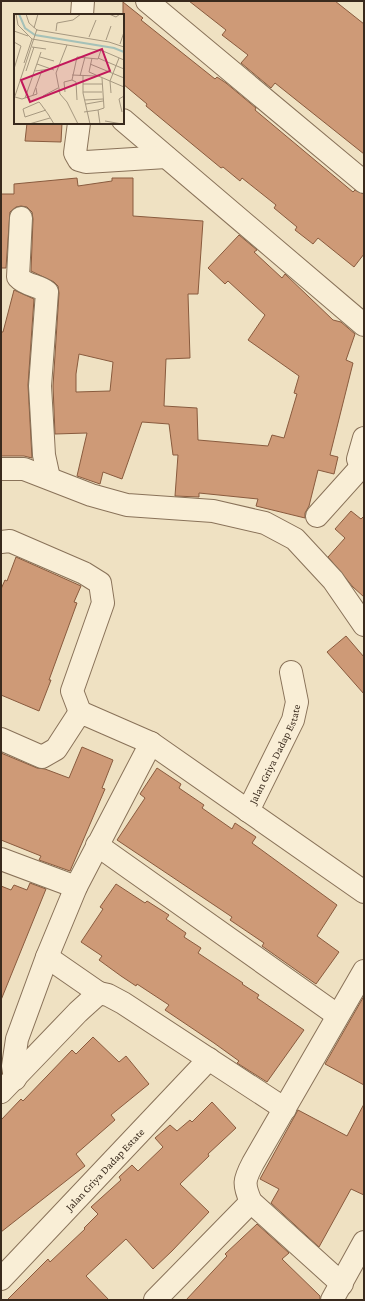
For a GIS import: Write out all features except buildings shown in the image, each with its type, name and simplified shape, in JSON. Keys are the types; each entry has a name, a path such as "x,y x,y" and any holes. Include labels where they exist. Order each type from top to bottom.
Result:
{"street":[{"path":"82,14 83,1"},
{"path":"147,1 364,182"},
{"path":"124,121 364,325"},
{"path":"79,124 75,153 79,160 86,162 166,157"},
{"path":"21,218 18,277 23,282 48,292 40,386 44,455 49,478"},
{"path":"317,516 363,468 358,459 364,438"},
{"path":"1,469 24,469 91,495 126,505 213,511 265,523 295,539 333,580 364,625"},
{"path":"1,543 10,541 84,573 100,583 103,603 72,691 80,712 56,749 42,757 1,739"},
{"name":"Jalan Griya Dadap Estate","path":"248,811 293,720 297,702 291,672"},
{"name":"Jalan Griya Dadap Estate","path":"80,712 151,743 364,892"},
{"path":"8,1085 18,1039 47,956 76,887 151,743"},
{"path":"97,845 337,1015"},
{"path":"1,859 76,887"},
{"path":"47,956 99,993 108,994 123,1003 285,1109"},
{"path":"364,971 337,1015 247,1175 245,1187 251,1202 337,1292 364,1242"},
{"path":"8,1085 78,1012 99,993"},
{"name":"Jalan Griya Dadap Estate","path":"1,1279 209,1059"},
{"path":"155,1300 251,1202"}]}
